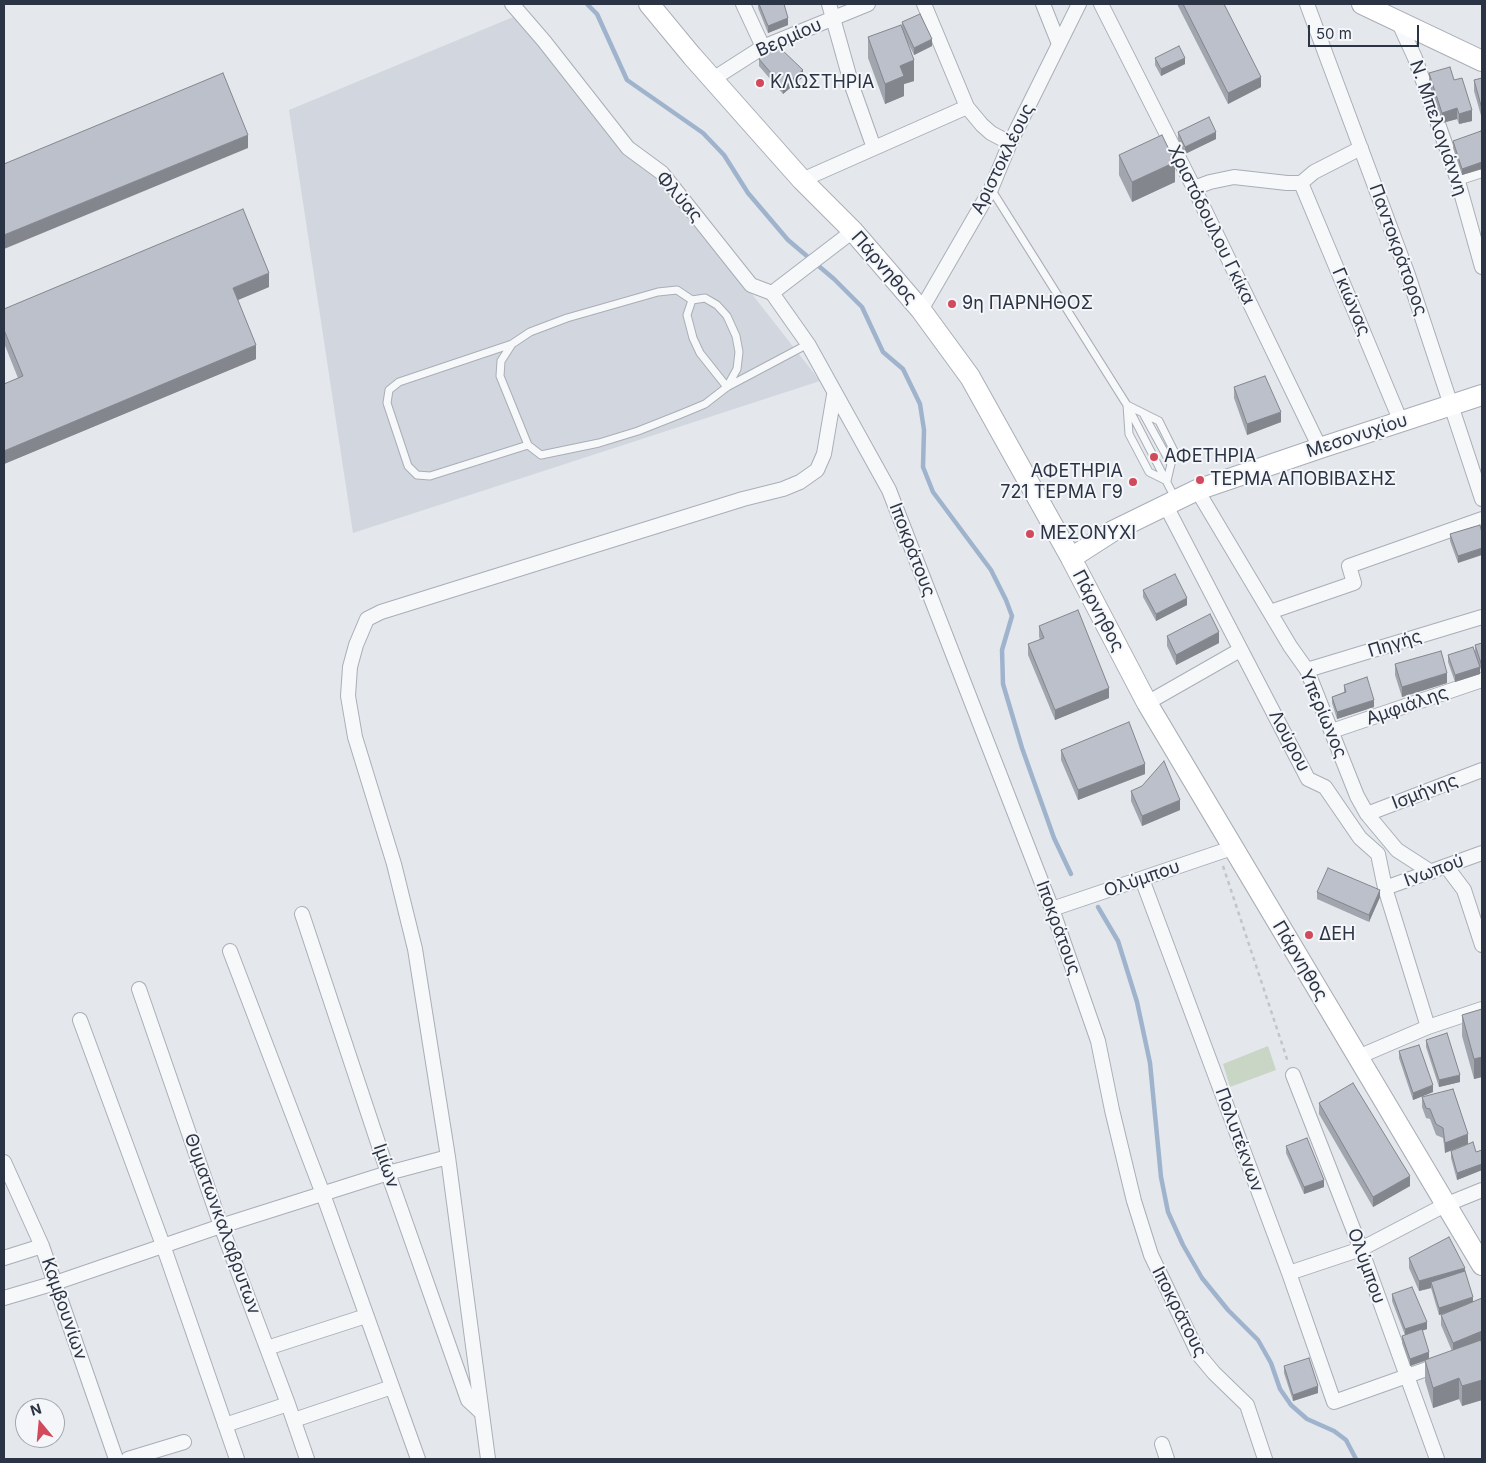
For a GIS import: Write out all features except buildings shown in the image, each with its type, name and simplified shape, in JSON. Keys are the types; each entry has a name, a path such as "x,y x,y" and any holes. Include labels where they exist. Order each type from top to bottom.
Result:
{"main road":[{"name":"Πάρνηθος","path":"649,4 802,180 846,237 920,310 970,377 1071,558 1225,850 1358,1057 1482,1265"},
{"path":"1362,4 1482,60"},
{"name":"Μεσονυχίου","path":"1071,558 1113,531 1197,490 1320,448 1452,407 1482,395"}],"street":[{"name":"Φλύας","path":"512,4 544,41 628,148 662,173 751,285 772,293"},
{"path":"743,4 764,47"},
{"path":"829,4 852,86 874,148"},
{"name":"Βερμίου","path":"713,79 764,47 868,4"},
{"path":"924,4 967,107 986,129 1010,143"},
{"path":"1043,4 1059,44"},
{"name":"Αριστοκλέους","path":"920,310 990,189 1010,143 1079,4"},
{"name":"Χριστόδουλου Γκίκα","path":"1101,4 1194,188 1320,448"},
{"name":"Παντοκράτορος","path":"1307,4 1408,275 1481,492"},
{"name":"Ν. Μπελογιάννη","path":"1398,21 1415,58 1457,178 1482,267"},
{"path":"802,180 967,107"},
{"path":"1194,188 1210,182 1234,177 1301,183 1314,172 1361,148"},
{"path":"1457,178 1482,170"},
{"name":"Γκιώνας","path":"1301,183 1401,422"},
{"path":"489,1456 481,1412 448,1158 415,950 394,864 355,737 348,696 350,667 367,619 391,609 733,502 794,485 817,470 824,454 834,395 808,344 772,293 846,237"},
{"name":"Ιποκράτους","path":"834,395 889,490 1052,909 1098,1040 1112,1110 1132,1192 1151,1255 1199,1355 1214,1373 1247,1405 1265,1459"},
{"name":"Υπερίωνος","path":"1197,490 1290,646 1307,670 1357,796 1367,814 1397,850 1431,872"},
{"name":"Λούρου","path":"1170,502 1240,650 1308,779 1325,786 1360,838 1378,854 1385,888 1428,1027"},
{"path":"1270,612 1354,583 1349,566 1482,519"},
{"name":"Πηγής","path":"1307,670 1482,617"},
{"path":"1147,703 1240,650"},
{"name":"Αμφιάλης","path":"1332,731 1482,680"},
{"name":"Ισμήνης","path":"1367,814 1482,770"},
{"name":"Ολύμπου","path":"1052,909 1225,850"},
{"name":"Ινωπού","path":"1385,888 1482,853"},
{"path":"1446,866 1464,890 1482,945"},
{"name":"Πολυτέκνων","path":"1142,878 1289,1273 1334,1402 1407,1376"},
{"name":"Ιμίων","path":"302,914 388,1173 468,1400 481,1412"},
{"path":"230,951 323,1194 418,1459"},
{"name":"Θυματωνκαλαβρυτων","path":"139,989 221,1226 307,1459"},
{"path":"1358,1057 1428,1027 1482,1009"},
{"path":"80,1020 163,1245 237,1459"},
{"name":"Ολύμπου","path":"1292,1075 1361,1249 1437,1459"},
{"path":"4,1298 55,1283 163,1245 388,1173 448,1158"},
{"name":"Καμβουνίων","path":"4,1162 42,1246 116,1459"},
{"path":"1289,1273 1361,1249 1445,1205 1482,1190"},
{"path":"4,1258 42,1246"},
{"path":"267,1348 366,1316"},
{"path":"1407,1376 1454,1360"},
{"path":"294,1420 392,1387"},
{"path":"226,1424 288,1404"},
{"path":"128,1459 184,1442"},
{"path":"1162,1444 1167,1459"}],"lane":[{"path":"990,189 1127,405 1167,482 1170,502"},
{"path":"528,445 430,476 417,474 408,466 387,403 390,390 399,382 512,344 530,332 567,318 658,292 677,290 692,300 705,298 716,305 727,316 736,336 739,352 737,369 727,387"},
{"path":"692,300 687,315 693,338 700,353 727,387"},
{"path":"512,344 501,361 500,376 528,445 541,455 599,443 638,431 705,404 727,387 808,344"},
{"path":"1127,405 1159,421 1174,451 1167,482"},
{"path":"1127,405 1129,434 1149,472 1167,482"}],"path":[{"path":"1225,850 1292,1075"}],"shaded area":[{"path":"518,15 662,179 820,381 353,533 289,110"}],"green space":[{"path":"1268,1046 1276,1070 1230,1087 1223,1064"}],"waterway":[{"path":"587,4 597,14 627,80 703,133 724,155 748,193 788,240 834,279 862,307 883,352 903,369 920,404 924,430 923,467 933,492 991,570 1012,616 1002,650 1003,684 1022,748 1054,838 1071,874"},
{"path":"1098,907 1118,941 1137,1002 1150,1063 1161,1177 1168,1212 1183,1245 1202,1278 1228,1310 1258,1340 1271,1363 1280,1389 1291,1405 1307,1419 1334,1431 1346,1440 1356,1459"}],"place":[{"name":"ΚΛΩΣΤΗΡΙΑ","path":"760,83"},
{"name":"9η ΠΑΡΝΗΘΟΣ","path":"952,304"},
{"name":"ΑΦΕΤΗΡΙΑ","path":"1154,457"},
{"name":"ΤΕΡΜΑ ΑΠΟΒΙΒΑΣΗΣ","path":"1200,480"},
{"name":"ΑΦΕΤΗΡΙΑ 721 ΤΕΡΜΑ Γ9","path":"1133,482"},
{"name":"ΜΕΣΟΝΥΧΙ","path":"1030,534"},
{"name":"ΔΕΗ","path":"1309,935"}]}
